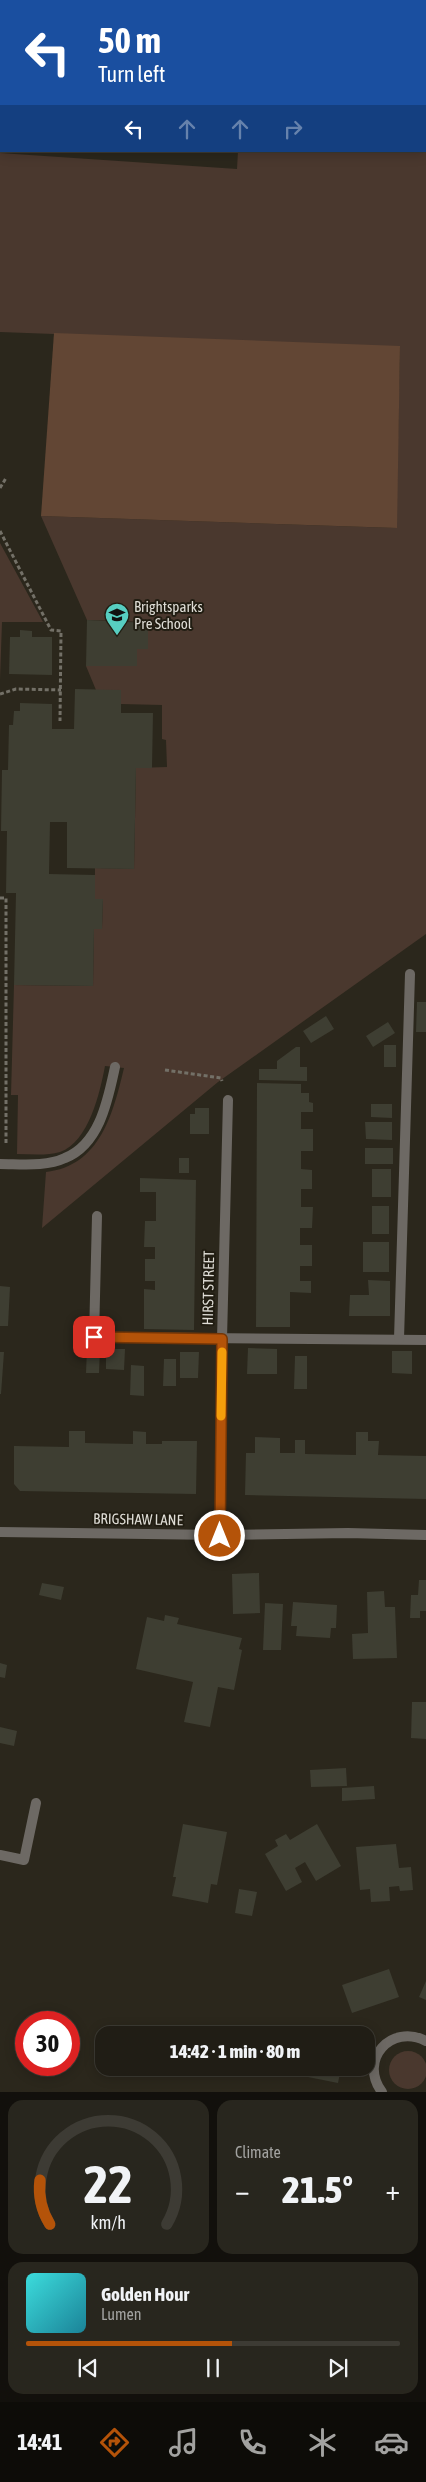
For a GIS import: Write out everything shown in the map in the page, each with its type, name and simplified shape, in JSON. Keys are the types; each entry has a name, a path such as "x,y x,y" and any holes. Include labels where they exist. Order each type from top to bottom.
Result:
{"street":[{"path":"399,1339 410,974"},
{"path":"3,1164 46,1163 66,1158 82,1147 94,1132 108,1099 115,1067"},
{"name":"HIRST STREET","path":"220,1536 222,1339 228,1100"},
{"path":"96,1216 94,1337 426,1340"},
{"name":"BRIGSHAW LANE","path":"0,1532 220,1536 348,1533 426,1535"},
{"path":"0,1855 24,1860 36,1803"},
{"path":"382,2092 374,2075 374,2064 378,2053 386,2044 396,2038 408,2035 426,2041"}],"path":[{"path":"0,488 6,478"},
{"path":"0,531 51,630 61,631 60,721"},
{"path":"0,694 16,689 61,690"},
{"path":"0,898 6,898 6,1049 3,1164"},
{"path":"0,1049 6,1049"},
{"path":"165,1070 221,1078 228,1100"}],"shaded area":[{"path":"238,152 426,152 426,934 218,1082 42,1228 46,1172 64,1168 79,1160 92,1149 109,1120 124,1068 105,1066 92,1115 79,1138 70,1146 60,1152 49,1154 17,1154 18,1095 11,1095 14,985 93,986 94,929 102,928 103,899 95,899 95,868 134,869 136,768 167,767 166,740 162,739 162,705 121,704 121,691 96,690 86,666 137,666 137,649 148,649 148,622 87,620 41,516 396,528 400,347 0,332 0,153 237,169"},
{"path":"54,333 400,346 397,528 41,516"},
{"path":"0,543 43,622 2,622 0,680"},
{"path":"408,2051 415,2052 421,2057 426,2063 426,2077 421,2083 415,2088 408,2089 401,2088 395,2083 390,2077 389,2070 390,2063 395,2057 401,2052"}],"building":[{"name":"Brightsparks Pre School","path":"87,620 148,623 148,649 137,649 137,666 86,666"},
{"path":"20,630 32,631 32,637 52,637 52,675 9,674 10,637 20,637"},
{"path":"75,689 121,690 121,713 153,713 152,768 136,768 134,869 67,868 67,822 50,822 49,874 95,875 95,899 103,899 102,929 94,929 93,986 14,985 16,893 6,893 7,831 1,831 2,770 8,770 9,725 13,725 14,711 20,711 20,703 52,704 52,729 74,729"},
{"path":"417,1002 426,1002 426,1032 416,1032"},
{"path":"326,1016 334,1029 311,1043 303,1031"},
{"path":"388,1022 395,1033 373,1047 366,1036"},
{"path":"384,1045 396,1045 396,1067 384,1067"},
{"path":"296,1047 300,1047 300,1067 307,1067 307,1081 259,1080 259,1069 277,1069 277,1061"},
{"path":"257,1083 301,1084 301,1093 309,1093 309,1102 313,1103 313,1112 301,1112 301,1129 313,1129 313,1151 301,1151 301,1169 312,1170 312,1189 301,1189 301,1207 313,1207 312,1228 300,1228 300,1245 312,1245 312,1266 300,1266 300,1281 311,1281 311,1293 290,1292 290,1327 256,1327"},
{"path":"371,1104 392,1104 392,1118 371,1117"},
{"path":"195,1108 209,1108 209,1134 190,1134 190,1114 195,1114"},
{"path":"365,1122 392,1122 392,1140 366,1139"},
{"path":"365,1148 393,1148 393,1164 365,1164"},
{"path":"179,1158 189,1158 189,1173 179,1173"},
{"path":"372,1169 391,1169 391,1197 372,1197"},
{"path":"140,1178 196,1180 194,1330 144,1329 144,1289 155,1290 155,1281 145,1281 145,1259 155,1259 155,1247 144,1247 145,1221 156,1221 156,1192 140,1192"},
{"path":"372,1206 389,1206 389,1234 372,1234"},
{"path":"363,1242 389,1242 389,1272 363,1272"},
{"path":"368,1280 390,1281 390,1316 349,1316 350,1295 369,1295"},
{"path":"0,1286 10,1287 8,1326 0,1326"},
{"path":"87,1348 100,1348 99,1373 86,1373"},
{"path":"248,1348 277,1349 277,1374 247,1374"},
{"path":"106,1349 125,1349 124,1370 106,1369"},
{"path":"392,1351 412,1351 412,1374 392,1373"},
{"path":"0,1352 4,1352 1,1394 0,1394"},
{"path":"180,1352 199,1352 198,1378 180,1378"},
{"path":"295,1356 307,1356 307,1389 294,1389"},
{"path":"164,1359 176,1359 176,1386 163,1386"},
{"path":"131,1365 144,1366 144,1396 130,1395"},
{"path":"69,1431 85,1431 85,1443 133,1444 133,1431 146,1432 146,1444 162,1444 162,1441 197,1441 196,1494 20,1491 14,1484 14,1446 69,1447"},
{"path":"356,1432 368,1432 368,1441 379,1441 378,1455 426,1456 426,1499 245,1495 246,1453 255,1453 255,1437 280,1438 280,1453 295,1453 295,1440 305,1440 305,1454 356,1455"},
{"path":"259,1573 260,1613 233,1614 232,1574"},
{"path":"419,1580 426,1580 426,1611 420,1611 420,1618 410,1618 411,1595 418,1595"},
{"path":"42,1583 64,1587 61,1600 39,1595"},
{"path":"384,1591 385,1607 395,1607 397,1658 353,1659 352,1634 368,1633 367,1592"},
{"path":"293,1602 337,1605 336,1628 331,1628 330,1638 296,1636 297,1626 291,1626"},
{"path":"265,1603 283,1604 281,1650 263,1650"},
{"path":"165,1615 179,1618 177,1624 242,1638 239,1649 242,1650 234,1690 218,1687 210,1727 184,1722 193,1682 136,1669 147,1617 164,1621"},
{"path":"0,1663 7,1665 5,1678 0,1677"},
{"path":"412,1702 426,1702 426,1739 411,1738"},
{"path":"0,1727 17,1731 14,1746 0,1743"},
{"path":"346,1768 347,1786 311,1787 310,1770"},
{"path":"374,1786 375,1799 342,1801 342,1788"},
{"path":"183,1824 227,1832 217,1885 211,1884 208,1903 172,1896 176,1877 173,1877"},
{"path":"317,1824 341,1866 316,1881 305,1862 295,1868 302,1882 286,1891 265,1854 278,1846 275,1840 286,1834 290,1840"},
{"path":"396,1844 399,1868 411,1867 413,1890 400,1891 399,1886 389,1887 390,1901 371,1902 370,1889 360,1890 356,1847"},
{"path":"239,1889 257,1892 252,1916 235,1913"},
{"path":"389,1969 399,1997 352,2013 342,1985"},
{"path":"426,1981 426,2000 419,1997"},
{"path":"308,2076 339,2076 338,2083"}],"slow traffic":[{"path":"221,1416 222,1352"}],"place":[{"name":"Brightsparks Pre School","path":"117,636"}],"route":[{"path":"94,1337 222,1339 220,1536"}]}
